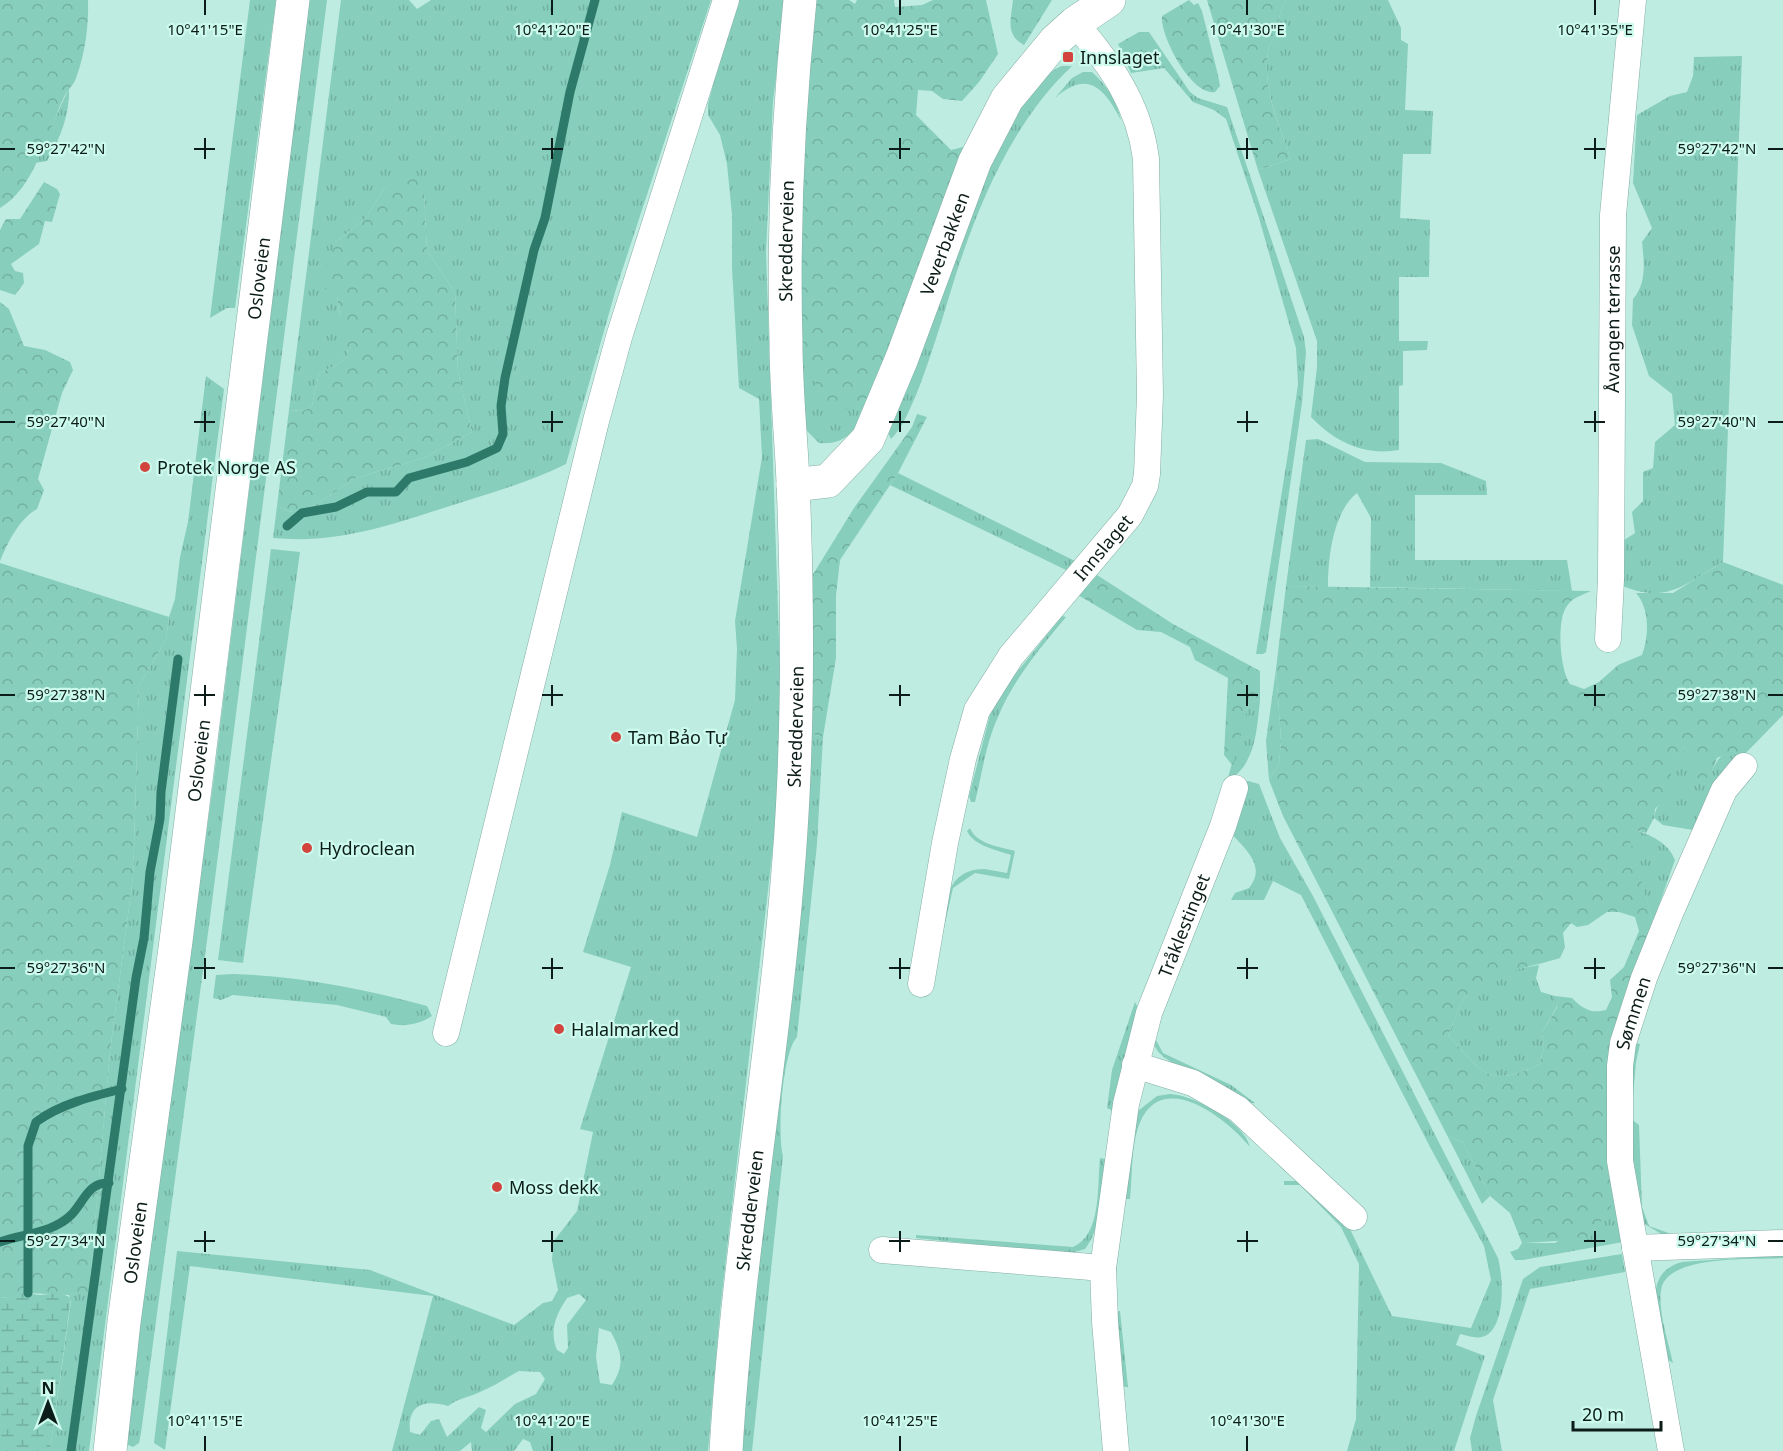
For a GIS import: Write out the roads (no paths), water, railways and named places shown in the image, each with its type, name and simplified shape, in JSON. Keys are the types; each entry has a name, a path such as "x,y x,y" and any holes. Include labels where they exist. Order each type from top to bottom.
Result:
{"street":[{"name":"Osloveien","path":"110,1451 126,1311 177,941 293,0"},
{"path":"446,1033 596,421 619,338 726,0"},
{"name":"Skredderveien","path":"726,1451 792,806 796,645 793,485 786,345 786,246 789,124 800,0"},
{"name":"Veverbakken","path":"793,485 828,480 868,439 902,358 975,161 1007,99 1055,40 1109,0"},
{"name":"Åvangen terrasse","path":"1608,639 1611,579 1613,215 1633,0"},
{"name":"Innslaget","path":"921,984 945,843 963,759 977,710 1011,657 1130,515 1142,494 1147,474 1150,395 1143,135 1124,87 1075,23"},
{"name":"Sømmen","path":"1671,1451 1620,1161 1618,1106 1623,1043 1644,978 1697,848 1724,790 1744,766"},
{"name":"Tråklestinget","path":"1116,1451 1104,1322 1103,1268 1117,1159 1135,1065 1149,1013 1223,826 1235,788"},
{"path":"1135,1065 1193,1083 1238,1109 1354,1217"},
{"path":"1635,1248 1783,1243"},
{"path":"882,1250 1103,1268"}],"waterway":[{"path":"287,526 302,513 336,507 367,492 396,492 409,478 467,462 497,448 503,434 501,406 505,378 534,250 545,218 570,92 595,0"},
{"path":"71,1451 136,978 144,938 150,872 160,819 161,792 178,659"},
{"path":"28,1293 28,1146 36,1122 66,1105 122,1089"},
{"path":"0,1242 56,1226 76,1210 91,1189 109,1183"}],"place":[{"name":"Innslaget","path":"1068,57"},
{"name":"Protek Norge AS","path":"145,467"},
{"name":"Tam Bảo Tự","path":"616,737"},
{"name":"Hydroclean","path":"307,848"},
{"name":"Halalmarked","path":"559,1029"},
{"name":"Moss dekk","path":"497,1187"}]}
